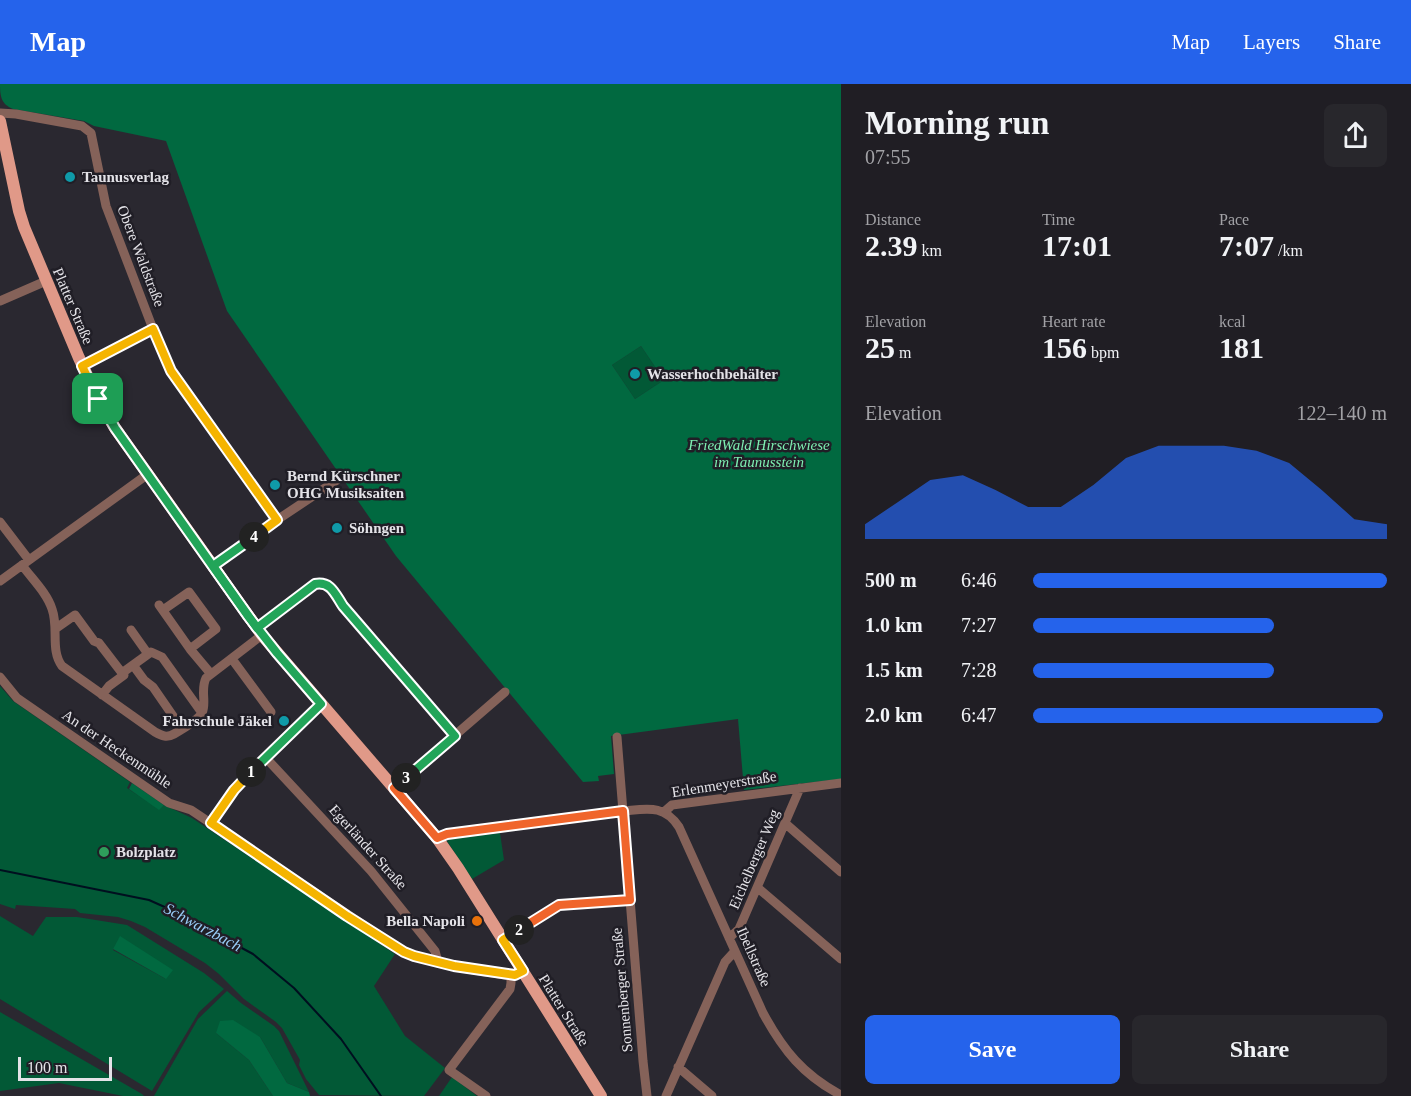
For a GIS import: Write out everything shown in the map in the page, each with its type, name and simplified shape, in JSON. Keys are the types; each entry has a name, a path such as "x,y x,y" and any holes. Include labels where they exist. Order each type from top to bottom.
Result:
{"main road":[{"name":"Platter Straße","path":"0,121 19,211 82,366 106,413 260,632 437,838 503,940 517,973 601,1096"}],"street":[{"name":"Obere Waldstraße","path":"0,112 82,126 89,130 108,212 171,371 277,520"},
{"path":"0,301 46,281"},
{"path":"82,366 153,329"},
{"path":"0,581 148,474"},
{"path":"213,566 337,480"},
{"path":"0,522 53,610 57,657 62,666 159,735 169,736 202,713"},
{"path":"202,713 202,685 206,678 232,659 315,584 322,582 328,584 343,606 455,736"},
{"path":"190,649 216,629 189,592 161,608 190,649 211,674"},
{"path":"55,629 75,615 93,641 99,643 124,675 109,686 102,695"},
{"path":"131,630 148,654"},
{"path":"122,673 151,652 162,657 202,713"},
{"path":"232,659 272,712"},
{"path":"133,665 144,680 153,687 182,729"},
{"name":"An der Heckenmühle","path":"0,677 17,698 88,748 169,803 192,810 347,916 404,952 438,962 517,973"},
{"path":"394,788 505,692"},
{"path":"211,823 234,790 321,704"},
{"name":"Sonnenberger Straße","path":"617,737 647,1096"},
{"name":"Egerländer Straße","path":"266,758 382,884 435,951 438,962"},
{"name":"Erlenmeyerstraße","path":"437,838 447,834 623,811 650,808 664,812 672,805 841,783"},
{"name":"Eichelberger Weg","path":"729,938 740,929 800,788"},
{"name":"Ibellstraße","path":"664,812 679,827 763,1013 783,1047 810,1075 841,1095"},
{"path":"786,824 841,872"},
{"path":"758,888 841,959"},
{"path":"503,940 559,905 630,900"},
{"path":"666,1096 725,962 735,951"},
{"path":"486,1096 449,1070 510,989 517,973"},
{"path":"678,1067 712,1096"}],"green space":[{"name":"FriedWald Hirschwiese im Taunusstein","path":"0,84 841,84 841,779 744,790 738,719 611,736 614,774 598,776 599,781 583,782 396,556 227,311 166,141 94,126 84,121 13,109 4,102","holes":["641,346 664,380 635,399 612,365"]},
{"path":"641,346 664,380 635,399 612,365"},
{"path":"0,686 13,701 130,782 127,788 159,809 164,805 192,818 395,954 374,986 405,1036 445,1068 424,1096 319,1095 306,1079 299,1065 300,1060 282,1028 276,1022 244,999 205,963 145,927 118,917 80,913 75,909 16,905 15,909 0,904"},
{"path":"132,783 164,805 159,810 129,789"},
{"path":"500,833 504,860 472,879 447,841"},
{"path":"0,916 33,936 46,917 77,917 127,925 204,973 224,989 199,1012 152,1091 0,999","holes":["120,937 166,979 113,950"]},
{"path":"120,936 173,970 166,979 113,949"},
{"path":"227,991 279,1031 309,1092 287,1083 260,1037 216,1033 249,1060 273,1096 154,1096 198,1019"},
{"path":"0,1012 144,1096 123,1096 59,1083 0,1091"},
{"path":"233,1020 260,1037 287,1083 309,1092 310,1096 273,1096 249,1060 216,1033 220,1021"},
{"path":"452,1077 477,1096 439,1096"}],"waterway":[{"name":"Schwarzbach","path":"0,870 149,900 216,930 225,939 253,954 294,988 341,1039 381,1096"}],"place":[{"name":"Taunusverlag","path":"70,177"},
{"name":"Wasserhochbehälter","path":"635,374"},
{"name":"Bernd Kürschner OHG Musiksaiten","path":"275,485"},
{"name":"Söhngen","path":"337,528"},
{"name":"Fahrschule Jäkel","path":"284,721"},
{"name":"Bolzplatz","path":"104,852"},
{"name":"Bella Napoli","path":"477,921"}],"route":[{"path":"153,329 171,371 277,520 213,566 257,628 315,584 322,582 328,584 343,606 455,736 394,788 437,838 447,834 623,811 630,900 559,905 503,940 523,971 515,975 454,966 404,952 211,823 239,784 321,704 262,635 248,616 115,428 98,399 82,366 153,329"}]}
